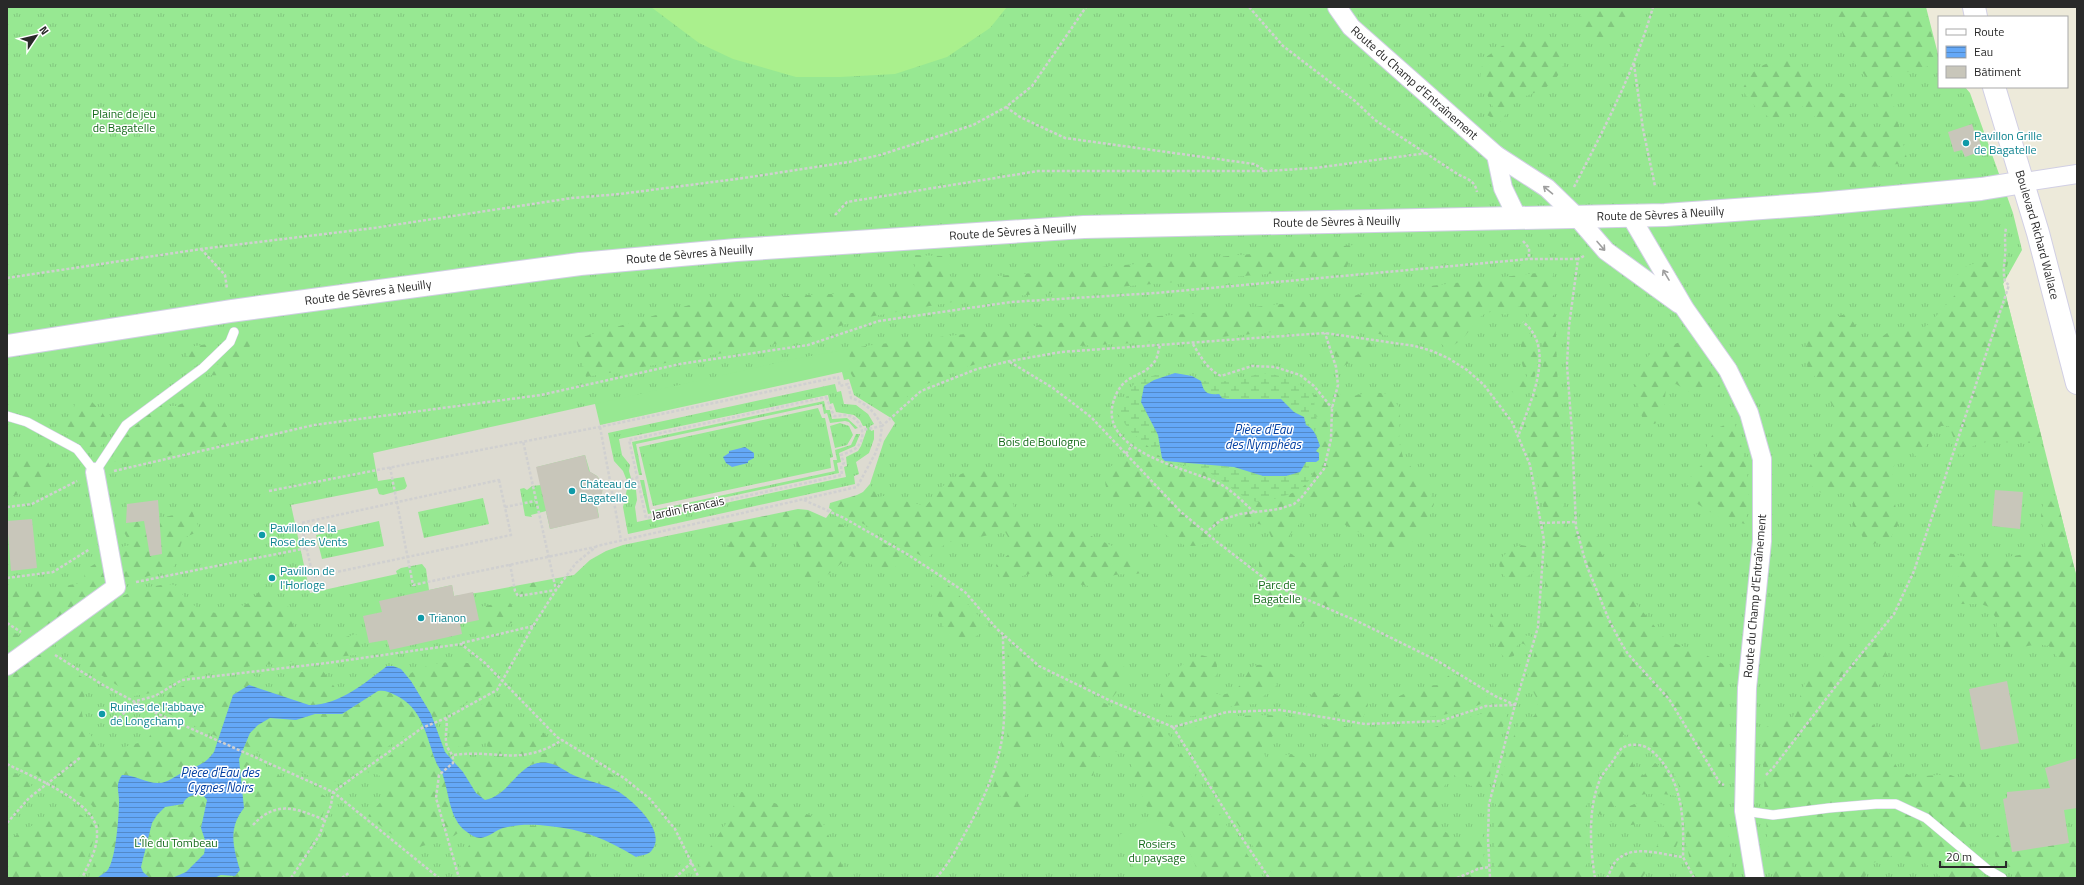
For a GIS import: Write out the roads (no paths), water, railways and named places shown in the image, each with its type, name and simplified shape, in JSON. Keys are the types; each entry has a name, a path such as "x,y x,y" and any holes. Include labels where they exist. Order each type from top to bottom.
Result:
{"street":[{"name":"Route du Champ d'Entraînement","path":"1337,7 1351,27 1496,156 1547,188 1576,216 1606,252 1685,309"},
{"name":"Boulevard Richard Wallace","path":"1994,88 2024,182 2077,383"},
{"path":"1496,156 1503,188 1517,217"},
{"path":"2024,182 2077,174"},
{"name":"Route de Sèvres à Neuilly","path":"7,346 231,311 572,265 736,250 1084,227 1517,217 1630,216 1818,204 1981,190 2024,182"},
{"name":"Route du Champ d'Entraînement","path":"1630,216 1685,309 1728,370 1749,412 1762,459 1762,541 1747,688 1744,803 1755,878"},
{"path":"7,666 116,587 95,472"}],"lane":[{"path":"7,416 27,422 77,449 95,472 126,425 203,368 230,342 234,332"},
{"path":"1744,803 1773,816 1829,808 1896,804 1926,818 1988,870 2002,878"}],"water":[{"name":"Pièce d'Eau des Nymphéas","path":"1175,373 1192,376 1201,381 1205,391 1212,394 1219,394 1222,398 1281,399 1294,412 1304,417 1306,425 1314,431 1320,446 1316,451 1319,453 1319,460 1316,462 1306,462 1300,472 1286,476 1263,476 1234,467 1165,461 1162,458 1158,435 1141,402 1144,386 1154,380"},
{"path":"745,447 754,453 754,458 748,461 748,463 732,467 726,463 723,457 729,453 729,451"},
{"name":"Pièce d'Eau des Cygnes Noirs","path":"387,666 393,666 401,669 411,681 431,714 445,752 463,772 476,793 485,800 502,792 522,771 530,766 538,763 548,763 558,766 573,775 614,789 640,809 652,826 655,834 655,842 651,852 636,857 615,845 583,832 543,825 509,827 500,829 481,838 471,835 458,823 452,811 442,774 418,715 412,707 395,695 385,691 378,691 342,714 315,714 296,720 270,718 258,725 250,733 239,759 244,808 239,815 234,830 233,838 235,853 240,870 235,876 221,875 214,878 172,878 186,872 204,854 206,843 201,828 207,800 203,795 197,795 189,797 183,804 165,807 152,823 141,867 143,872 150,878 97,878 107,871 113,858 118,816 118,785 122,775 131,776 154,783 162,783 204,762 214,752 233,695 249,685 309,705 320,704 341,698"}],"place":[{"name":"Pavillon Grille de Bagatelle","path":"1966,143"},
{"name":"Château de Bagatelle","path":"572,491"},
{"name":"Pavillon de la Rose des Vents","path":"262,535"},
{"name":"Pavillon de l'Horloge","path":"272,578"},
{"name":"Trianon","path":"421,618"},
{"name":"Ruines de l'abbaye de Longchamp","path":"102,714"}],"park label":[{"name":"Plaine de jeu de Bagatelle","path":"124,121"},
{"name":"Bois de Boulogne","path":"1042,442"},
{"name":"Parc de Bagatelle","path":"1277,592"},
{"name":"L'Île du Tombeau","path":"176,843"},
{"name":"Rosiers du paysage","path":"1157,851"}]}
